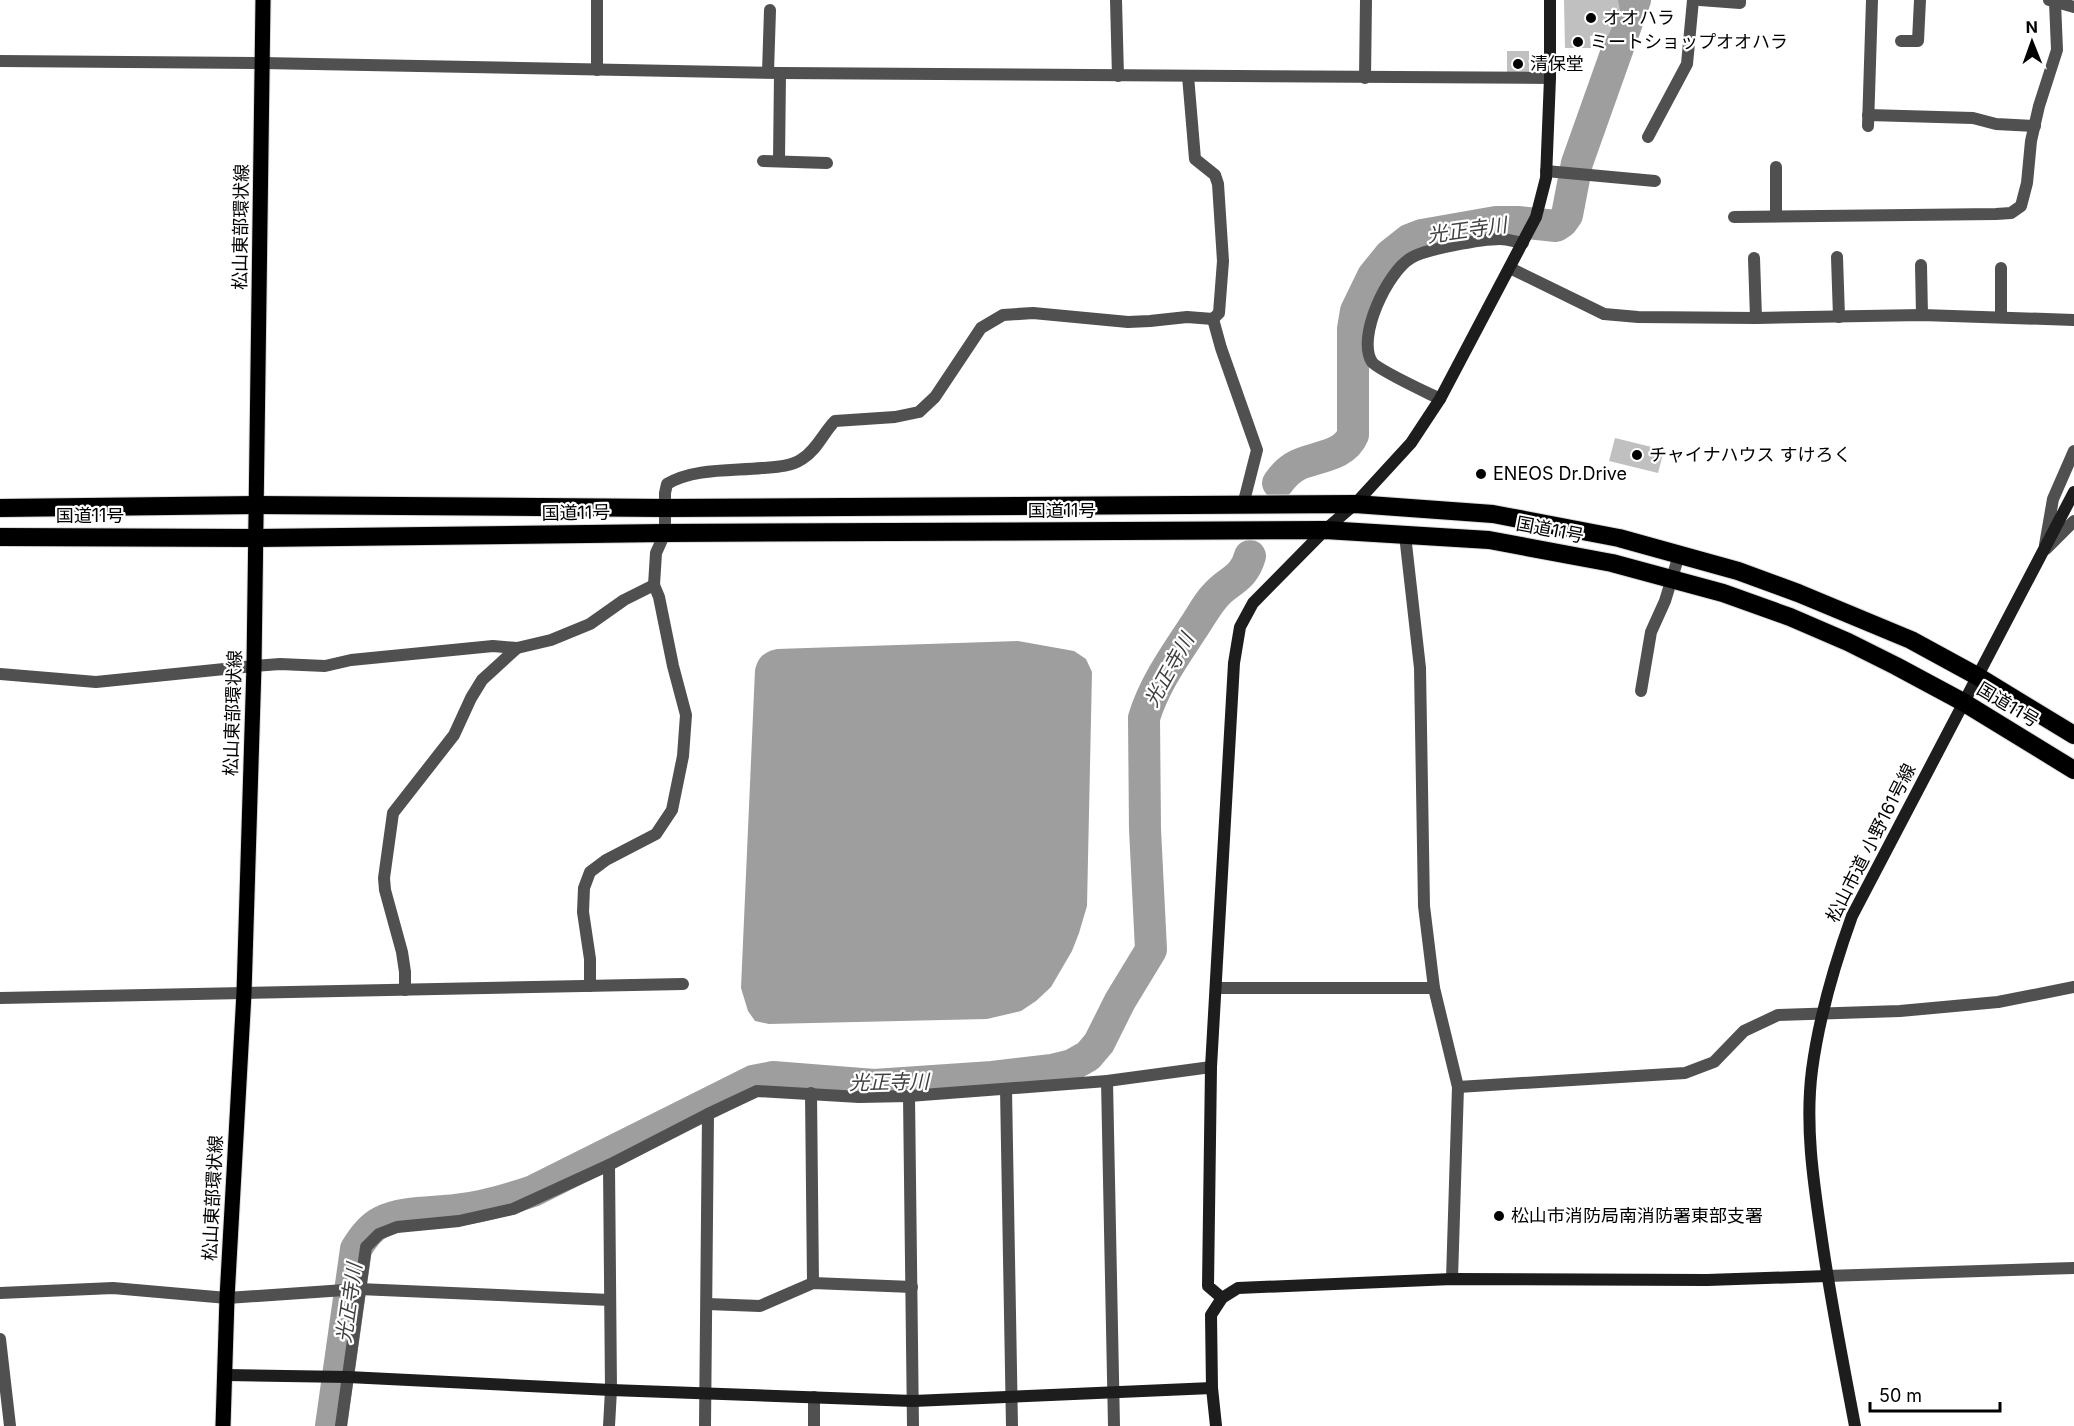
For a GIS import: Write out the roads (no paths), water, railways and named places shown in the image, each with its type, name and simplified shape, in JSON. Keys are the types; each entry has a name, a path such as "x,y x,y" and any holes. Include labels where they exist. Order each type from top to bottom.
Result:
{"highway":[{"name":"国道11号","path":"0,508 256,505 665,508 1355,504 1493,514 1619,538 1738,571 1911,640 1977,675 2074,735"},
{"name":"国道11号","path":"0,537 257,538 665,533 1325,530 1489,540 1612,563 1723,593 1790,617 1848,642 1962,702 2072,765"}],"main road":[{"name":"松山東部環状線","path":"223,1426 227,1298 244,993 254,666 263,0"}],"street":[{"path":"597,0 597,70"},
{"path":"1116,0 1118,76"},
{"path":"1365,78 1366,0"},
{"path":"1222,1298 1208,1286 1211,1067 1234,663 1240,627 1253,603 1325,530 1355,504 1411,443 1440,399 1536,217 1546,171 1550,78 1550,0"},
{"path":"1648,137 1687,64 1693,0"},
{"path":"1700,0 1740,3 1740,0"},
{"path":"1872,0 1868,121 1973,118 1996,124 2035,126"},
{"path":"1901,41 1918,41 1920,0"},
{"path":"1734,217 2011,213 2021,206 2027,183 2035,126 2057,50 2052,1 2074,7"},
{"path":"770,10 779,161"},
{"path":"0,61 1118,76 1550,78"},
{"path":"590,986 590,959 583,912 584,888 590,873 606,860 656,834 672,810 683,756 686,716 659,597 654,585 656,553 665,533 668,484 677,479 698,474 787,466 804,458 813,450 835,421 895,417 919,412 934,397 981,328 1003,315 1033,313 1128,322 1187,317 1213,319 1219,313 1222,261 1218,184 1215,175 1195,159 1188,76"},
{"path":"763,161 827,163"},
{"path":"1776,166 1776,216"},
{"path":"1546,171 1655,181"},
{"path":"1440,399 1373,364 1367,352 1368,329 1372,314 1398,268 1411,258 1425,252 1526,237"},
{"path":"1837,257 1839,317"},
{"path":"1754,258 1756,318"},
{"path":"1921,265 1922,315"},
{"path":"1510,268 1604,314 1638,317 1756,318 1922,315 2074,320"},
{"path":"2001,268 2001,317"},
{"path":"1213,319 1257,450 1243,505"},
{"path":"2043,552 2054,499 2074,451"},
{"name":"松山市道 小野161号線","path":"1855,1426 1827,1276 1813,1180 1809,1128 1812,1072 1822,1013 1835,962 1852,916 1962,702 2074,492"},
{"path":"2043,552 2074,521"},
{"path":"1405,534 1420,668 1424,906 1434,988 1458,1087 1452,1279"},
{"path":"1641,691 1651,632 1665,601 1679,555"},
{"path":"0,675 96,682 280,664 325,666 351,660 493,646 517,648 551,640 590,624 624,600 654,585"},
{"path":"405,990 402,952 385,890 384,878 393,813 454,735 482,680 517,648"},
{"path":"0,998 683,984"},
{"path":"1458,1087 1685,1073 1714,1062 1744,1031 1778,1015 1900,1011 1998,1002 2074,987"},
{"path":"1217,988 1434,988"},
{"path":"341,1426 366,1247 379,1234 397,1227 459,1221 513,1209 609,1165 757,1091 859,1097 909,1096 1107,1081 1211,1067"},
{"path":"1107,1081 1114,1426"},
{"path":"1006,1089 1012,1426"},
{"path":"812,1093 813,1283"},
{"path":"909,1096 913,1426"},
{"path":"705,1426 708,1114"},
{"path":"609,1165 611,1390 609,1426"},
{"path":"1215,1426 1211,1315 1222,1298 1238,1288 1452,1279 1707,1280 2074,1268"},
{"path":"706,1304 760,1306 813,1283 912,1287"},
{"path":"0,1293 113,1288 227,1298 359,1289 610,1300"},
{"path":"0,1339 10,1426"},
{"path":"225,1375 348,1377 611,1390 913,1401 1212,1388"},
{"path":"814,1397 814,1426"}],"waterway":[{"name":"光正寺川","path":"1278,483 1296,466 1344,447 1353,435 1353,329 1356,311 1373,276 1390,255 1409,240 1422,235 1496,222 1556,226 1562,222 1567,215 1577,163 1635,0"},
{"name":"光正寺川","path":"331,1426 356,1249 367,1234 381,1222 408,1214 476,1207 533,1191 753,1081 773,1077 874,1085 992,1077 1052,1070 1072,1065 1088,1056 1099,1043 1120,1001 1151,950 1145,829 1144,718 1165,672 1206,608 1219,591 1243,571 1250,556"}],"place":[{"name":"オオハラ","path":"1591,18"},
{"name":"ミートショップオオハラ","path":"1578,42"},
{"name":"清保堂","path":"1518,64"},
{"name":"チャイナハウス すけろく","path":"1637,455"},
{"name":"ENEOS Dr.Drive","path":"1481,474"},
{"name":"松山市消防局南消防署東部支署","path":"1499,1216"}]}
